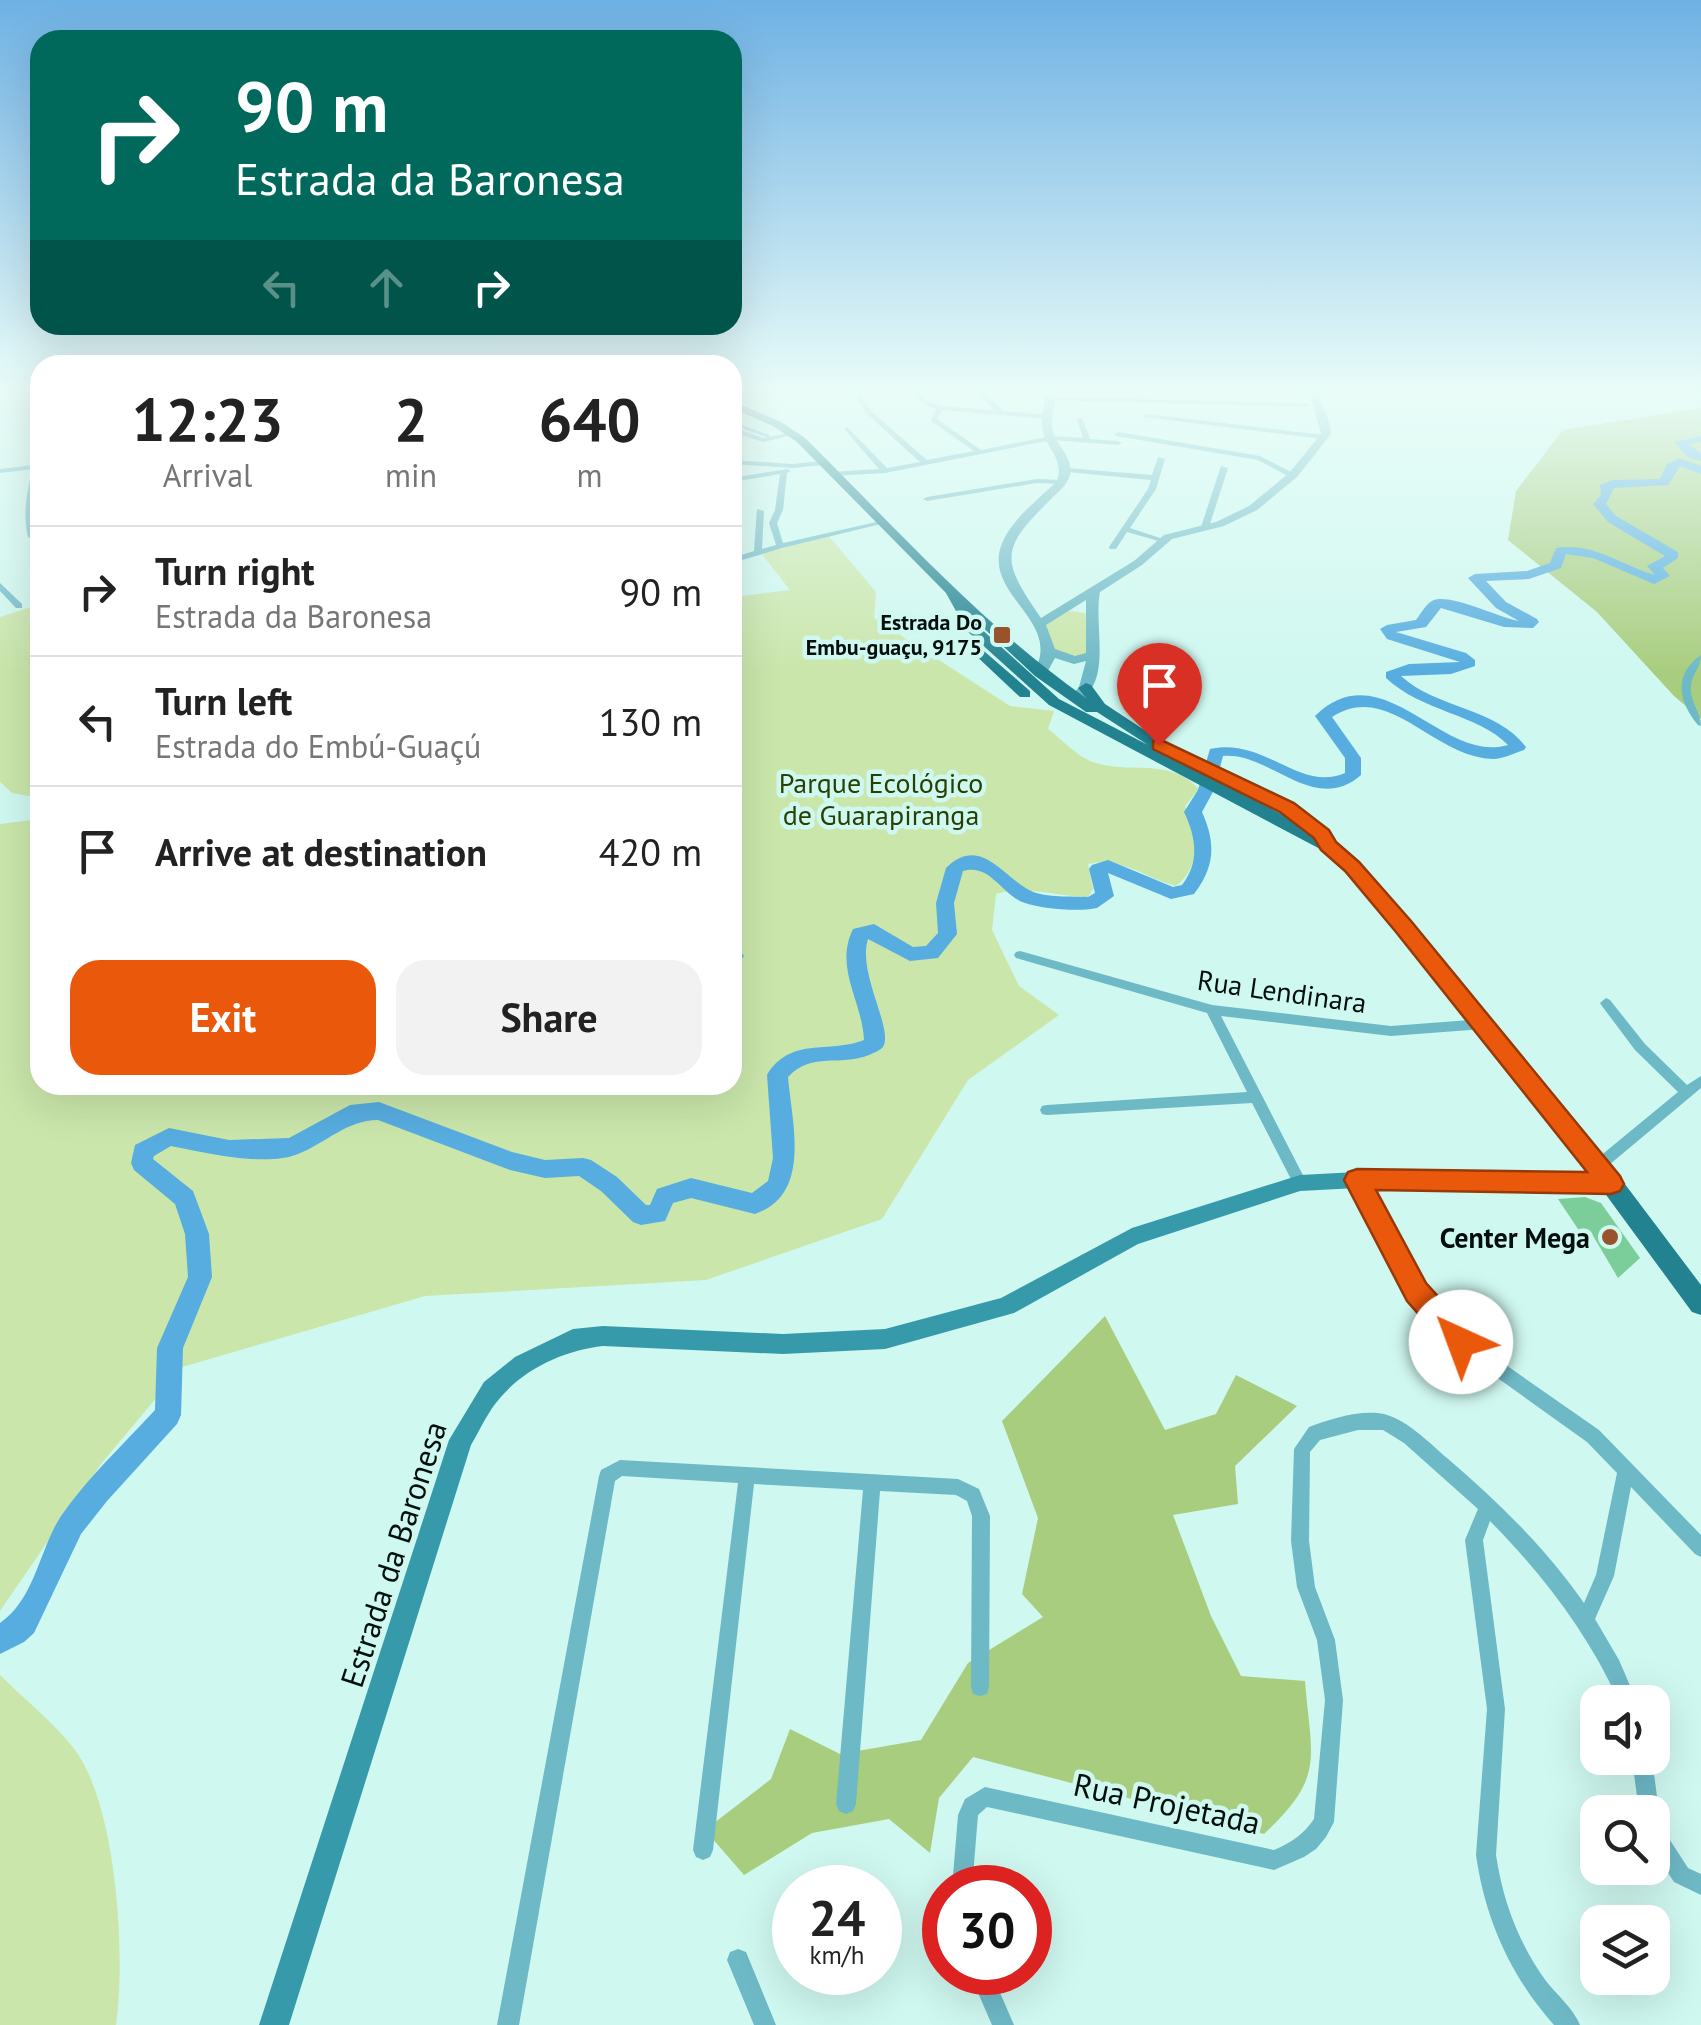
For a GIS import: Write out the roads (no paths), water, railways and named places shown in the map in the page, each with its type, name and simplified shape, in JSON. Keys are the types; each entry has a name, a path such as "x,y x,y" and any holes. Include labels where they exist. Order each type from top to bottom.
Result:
{"main road":[{"path":"842,484 952,591 1054,702"},
{"path":"952,591 972,628 1034,677 1081,694 1163,751"},
{"path":"972,628 971,640 979,653 1032,698 1054,702 1163,751 1249,796 1328,846 1368,885 1484,1024 1601,1182 1701,1304"},
{"path":"1054,702 1081,694"},
{"name":"Estrada da Baronesa","path":"274,2025 461,1440 492,1390 523,1364 573,1338 782,1344 885,1338 1006,1306 1132,1238 1300,1183 1601,1182"}],"street":[{"path":"780,546 773,523 782,484"},
{"path":"927,499 1028,484"},
{"path":"1034,677 1050,660 1051,652 1039,624 1005,572 1005,551 1061,484"},
{"path":"1113,547 1153,484"},
{"path":"1206,527 1219,484"},
{"path":"1039,624 1138,563 1162,540 1253,508 1283,484"},
{"path":"30,506 30,532"},
{"path":"758,552 760,511"},
{"path":"742,558 881,523"},
{"path":"1126,528 1162,540"},
{"path":"0,586 19,606"},
{"path":"1081,694 1094,655 1090,614 1094,591"},
{"path":"1025,602 1090,614"},
{"path":"1051,652 1074,660 1094,655"},
{"path":"1701,658 1686,678 1686,703 1701,724"},
{"name":"Rua Lendinara","path":"1020,954 1212,1010 1379,1030 1484,1024"},
{"path":"1606,1003 1640,1047 1687,1094"},
{"path":"1212,1010 1300,1183"},
{"path":"1601,1182 1701,1081"},
{"path":"1047,1110 1257,1098"},
{"path":"1357,1180 1416,1292 1436,1318 1477,1354 1593,1436 1701,1548"},
{"name":"Rua Projetada","path":"964,1865 968,1814 985,1797 1274,1860 1301,1850 1315,1838 1324,1822 1334,1700 1326,1640 1302,1571 1302,1449 1315,1433 1383,1422 1403,1432 1487,1507 1543,1566 1585,1622 1619,1685"},
{"path":"508,2025 607,1476 620,1468 958,1487 973,1495 981,1516 980,1687"},
{"path":"1585,1622 1605,1576 1626,1469"},
{"path":"703,1850 747,1475"},
{"path":"846,1804 872,1482"},
{"path":"1487,1507 1474,1540 1496,1709 1486,1855 1488,1877 1523,1966 1569,2025"},
{"path":"1670,1858 1681,1875 1701,1885"},
{"path":"738,1960 766,2025"},
{"path":"990,1995 1003,2025"}],"waterway":[{"path":"0,1639 14,1632 32,1611 61,1542 84,1508 168,1415 170,1348 200,1277 197,1234 185,1198 142,1163 143,1151 169,1137 229,1149 292,1147 358,1111 379,1111 510,1161 545,1169 583,1167 609,1184 641,1215 657,1214 665,1196 691,1188 755,1204 778,1186 784,1158 777,1075 800,1056 860,1050 874,1044 855,962 860,934 874,931 910,954 931,953 948,934 945,903 955,868 967,863 986,864 1027,897 1091,904 1105,896 1098,869 1108,866 1171,893 1188,890 1200,871 1204,852 1193,812 1206,790 1216,752 1252,754 1301,779 1335,783 1353,775 1353,758 1323,716 1346,701 1370,700 1394,709 1470,750 1495,754 1518,747 1497,729 1405,688 1391,675 1409,669 1451,669 1470,663 1461,656 1392,636 1387,629 1421,624 1437,604 1528,625 1532,622 1501,605 1475,578 1529,575 1556,565 1561,551 1586,551 1654,580 1663,576 1654,566 1673,555 1612,519 1599,504 1607,495 1604,488 1625,484"}],"place":[{"name":"Estrada Do Embu-guaçu, 9175","path":"1002,635"},
{"name":"Center Mega","path":"1610,1237"}],"park label":[{"name":"Parque Ecológico de Guarapiranga","path":"881,798"}]}
